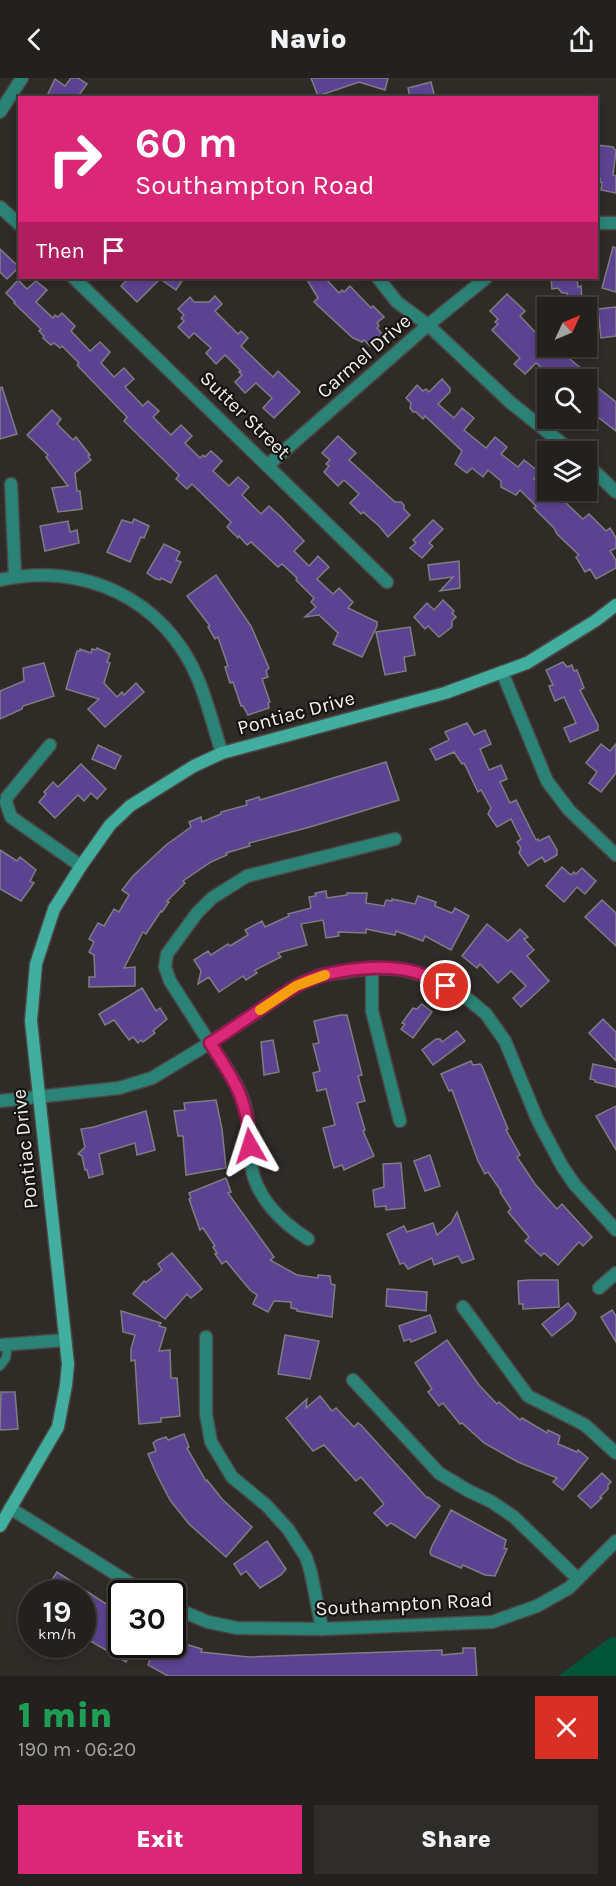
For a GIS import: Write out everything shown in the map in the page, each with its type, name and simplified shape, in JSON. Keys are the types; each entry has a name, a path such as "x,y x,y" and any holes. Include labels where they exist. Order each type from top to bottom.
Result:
{"main road":[{"name":"Pontiac Drive","path":"0,1526 58,1427 66,1385 68,1364 31,1022 36,964 54,909 81,866 110,825 130,806 194,766 222,753 445,693 527,663 595,621 616,604"}],"street":[{"path":"0,112 22,78"},
{"path":"0,207 18,223"},
{"path":"598,223 616,223"},
{"name":"Sutter Street","path":"75,279 387,582"},
{"path":"379,279 397,302 428,325 511,403 559,441"},
{"name":"Carmel Drive","path":"268,465 428,325 485,279"},
{"path":"597,474 616,492"},
{"path":"11,484 15,576"},
{"path":"0,580 15,576 48,574 94,581 135,601 153,615 178,644 198,678 222,753"},
{"path":"502,672 548,781 568,810 616,855"},
{"path":"50,746 7,797 6,802 11,817 81,866"},
{"path":"308,1239 292,1228 266,1202 258,1188 251,1166 249,1126 244,1100 234,1079 170,981 165,967 167,954 197,913 212,898 247,876 395,840"},
{"path":"372,968 372,1011 400,1121"},
{"path":"0,1101 119,1088 152,1078 296,986 321,975 372,968 400,969 430,977 463,994 486,1014 505,1041 538,1121 562,1166 575,1185 616,1230"},
{"path":"599,1288 616,1273"},
{"path":"463,1307 528,1396 585,1425 616,1453"},
{"path":"206,1337 206,1414 211,1442 232,1477 266,1505 288,1529 300,1548 312,1573 322,1629"},
{"path":"4,1345 64,1340"},
{"path":"353,1380 440,1473 514,1517 578,1580"},
{"path":"10,1508 125,1580"},
{"name":"Southampton Road","path":"186,1613 208,1622 237,1628 322,1629 492,1622 537,1606 569,1588 616,1541"}],"lane":[{"path":"0,1366 6,1358 4,1345"}],"green space":[{"path":"611,1637 616,1637 616,1676 558,1676"}],"building":[{"path":"71,78 78,78 87,84 80,96 47,96 55,79 65,86"},
{"path":"311,78 388,78 385,90 359,82 318,96"},
{"path":"431,82 434,96 410,96 408,88"},
{"path":"598,145 613,147 616,151 613,175 616,176 616,193 601,190 598,177"},
{"path":"613,247 616,248 616,292 602,288"},
{"path":"0,249 18,268 7,279 0,272"},
{"path":"128,279 160,279 137,302 121,286"},
{"path":"160,279 183,279 176,290"},
{"path":"307,279 326,279 339,293 342,290 344,292 350,286 371,308 373,306 384,317 377,323 379,326 377,328 382,334 370,346 364,340 362,342 353,338 314,302 318,298"},
{"path":"551,279 577,279 578,287 581,286 582,297 567,297 567,293 562,293 558,288 552,289"},
{"path":"18,280 27,289 36,281 47,290 36,302 53,318 62,313 75,326 71,331 90,351 100,342 110,352 101,363 114,377 124,368 134,379 125,387 143,406 148,401 159,411 153,417 171,435 181,425 192,436 185,443 200,458 203,455 205,457 211,451 222,461 213,471 229,486 238,477 249,487 242,495 261,514 269,506 280,516 304,541 294,551 309,566 318,556 329,567 317,579 333,594 339,588 353,602 348,608 377,622 362,657 333,644 338,633 319,615 305,617 316,607 311,602 314,598 296,580 297,578 282,564 278,567 251,542 247,545 239,536 238,538 227,527 231,522 192,484 187,489 176,479 179,475 124,421 127,417 77,365 79,363 62,346 60,348 54,343 51,345 43,338 44,336 39,331 41,329 6,293"},
{"path":"507,294 525,311 520,316 537,334 537,357 567,357 582,369 543,369 536,363 525,374 514,364 520,358 492,330 498,324 495,322 498,319 490,311"},
{"path":"215,296 222,304 215,311 238,334 241,331 248,338 241,346 273,377 278,371 300,392 274,418 263,408 272,398 256,383 245,393 235,382 242,375 239,372 241,371 225,355 216,364 206,353 211,348 194,333 189,338 178,327 184,321 181,318 184,315 178,309 190,297 194,302 209,302"},
{"path":"616,307 616,336 601,338 598,309"},
{"path":"442,379 450,388 450,392 438,404 454,418 462,408 474,418 464,430 486,448 495,437 507,447 501,454 518,467 524,460 537,470 534,479 537,482 537,501 568,501 566,503 583,519 589,514 606,531 610,528 616,538 616,548 610,551 616,560 616,568 596,579 590,569 585,572 576,557 579,555 557,534 534,508 536,506 520,490 516,495 501,487 501,481 488,470 483,477 472,468 467,473 455,464 462,451 425,416 423,419 413,412 410,408 411,403 406,398 417,385 423,391 426,389 429,392"},
{"path":"2,387 17,434 0,439 0,388"},
{"path":"597,387 616,402 616,431 597,417"},
{"path":"52,410 61,419 57,424 73,440 76,437 90,455 88,456 91,460 75,473 82,509 58,512 52,488 68,486 46,457 48,455 27,435"},
{"path":"338,436 356,453 349,460 395,502 401,502 410,515 388,537 379,526 350,503 359,494 344,480 338,486 324,472 330,460 322,453"},
{"path":"134,519 149,526 144,538 141,537 130,562 107,552 122,520 132,523"},
{"path":"433,520 443,529 429,543 433,546 422,558 410,548 416,543 413,540"},
{"path":"68,521 70,532 77,530 79,543 45,551 40,526"},
{"path":"164,544 180,552 176,560 181,562 171,583 161,578 156,579 147,573"},
{"path":"459,561 460,588 440,591 453,577 430,580 428,565"},
{"path":"216,575 251,626 269,668 266,671 268,677 262,679 270,702 268,703 269,708 248,715 241,706 233,682 230,683 225,667 228,666 218,637 215,639 208,627 210,626 187,596"},
{"path":"443,600 454,611 452,613 456,617 452,621 452,627 439,637 428,626 425,629 414,617 427,603 434,610"},
{"path":"410,627 415,655 404,657 406,671 385,675 376,632"},
{"path":"97,648 110,654 107,662 110,663 104,683 117,697 122,692 124,695 136,683 144,692 105,727 88,709 99,699 66,689 77,651 80,649 91,653 92,649"},
{"path":"563,662 567,667 572,665 574,671 577,670 584,688 580,690 598,725 598,730 570,742 564,728 576,723 564,697 555,701 549,686 553,685 546,670"},
{"path":"44,663 54,696 23,706 22,709 0,719 0,691 24,681 23,668"},
{"path":"467,723 474,735 485,730 491,744 480,749 489,770 501,765 507,779 500,782 510,803 516,800 536,840 539,841 549,836 557,850 557,855 545,862 542,857 528,866 519,853 521,848 517,842 521,839 511,819 497,827 488,814 491,808 481,790 478,792 464,763 462,764 454,752 436,760 430,749 449,740 445,732"},
{"path":"601,744 610,751 616,744 616,773 601,792 589,783 597,772 586,763"},
{"path":"98,745 121,756 115,769 92,759"},
{"path":"386,762 399,800 249,843 250,846 226,853 227,855 211,862 183,881 185,883 167,901 169,902 146,934 143,932 124,968 135,967 135,986 89,987 89,977 95,977 94,955 89,952 94,942 89,939 98,923 104,926 114,909 119,912 129,895 122,890 133,876 166,845 191,827 189,822 201,817 202,822 221,812 247,805 246,801 259,797 260,800"},
{"path":"81,764 106,789 97,799 91,793 84,801 78,795 55,818 39,802 53,782 58,787"},
{"path":"0,850 17,861 20,857 36,870 30,881 34,883 21,901 0,889"},
{"path":"562,867 571,875 574,872 576,874 582,868 596,881 585,894 577,887 564,902 546,886"},
{"path":"326,891 327,898 347,895 347,893 367,893 366,903 384,906 386,900 392,901 392,899 415,904 418,896 436,902 435,906 452,913 455,908 469,916 451,950 425,936 423,941 396,931 395,935 366,929 366,933 338,932 339,936 326,938 323,920 301,924 307,945 278,953 281,957 255,970 257,973 246,980 243,976 219,992 209,977 198,984 201,971 194,960 208,951 211,955 228,944 230,946 248,935 245,930 262,921 265,927 289,916 288,914 311,908 309,897"},
{"path":"602,900 616,913 616,946 585,917"},
{"path":"487,924 508,941 520,929 528,937 524,939 534,950 527,956 549,981 521,1007 513,998 526,986 511,971 498,983 480,964 477,968 462,956"},
{"path":"142,988 156,1011 160,1008 167,1019 153,1031 155,1033 138,1043 133,1037 129,1040 114,1020 105,1025 99,1014"},
{"path":"422,1004 432,1012 413,1038 401,1029 405,1024 402,1023 413,1008 417,1009"},
{"path":"347,1015 362,1075 358,1076 365,1101 357,1103 365,1130 363,1131 374,1156 344,1170 342,1165 334,1168 332,1162 323,1128 335,1125 326,1089 317,1091 313,1073 320,1071 313,1044 319,1043 314,1021"},
{"path":"603,1019 616,1032 616,1061 589,1033"},
{"path":"457,1031 465,1041 433,1065 422,1050 436,1039 442,1042"},
{"path":"273,1040 279,1072 264,1075 261,1042"},
{"path":"471,1061 473,1065 482,1066 508,1129 506,1130 520,1155 517,1157 535,1184 557,1209 562,1204 592,1237 583,1246 579,1242 558,1265 544,1253 541,1256 525,1241 529,1237 508,1212 511,1209 501,1191 488,1172 485,1174 478,1161 452,1090 449,1091 441,1074"},
{"path":"593,1064 616,1069 616,1087 590,1079"},
{"path":"216,1100 226,1168 186,1175 183,1136 178,1136 174,1111 185,1110 184,1103"},
{"path":"616,1106 616,1150 596,1116"},
{"path":"146,1111 155,1150 137,1155 135,1143 99,1154 103,1174 89,1178 82,1156 78,1154 85,1147 81,1129"},
{"path":"430,1155 440,1186 425,1191 414,1161"},
{"path":"401,1163 405,1208 386,1210 386,1206 375,1207 373,1190 384,1187 383,1164"},
{"path":"226,1178 231,1192 228,1193 274,1257 270,1260 297,1275 318,1278 318,1275 330,1276 331,1284 335,1285 332,1317 297,1311 291,1308 291,1302 274,1301 268,1312 253,1304 257,1295 250,1290 226,1261 222,1264 215,1254 217,1253 213,1247 215,1246 203,1228 200,1230 189,1193"},
{"path":"457,1212 474,1259 462,1263 458,1256 434,1265 432,1258 408,1269 404,1263 400,1264 387,1234 404,1226 407,1232 433,1223 437,1235 451,1223"},
{"path":"172,1253 202,1289 191,1298 187,1294 165,1319 133,1294 144,1281 146,1282 162,1270 158,1264"},
{"path":"558,1280 559,1307 523,1309 523,1304 519,1304 518,1281"},
{"path":"387,1289 427,1292 426,1311 386,1306"},
{"path":"568,1303 576,1313 572,1320 552,1336 542,1324"},
{"path":"612,1310 616,1316 616,1342 601,1317"},
{"path":"121,1311 161,1323 159,1326 166,1328 159,1351 170,1350 171,1378 177,1378 180,1416 161,1418 161,1422 139,1424 135,1360 131,1361 131,1349 135,1335 123,1332"},
{"path":"430,1315 436,1332 411,1342 410,1339 404,1341 399,1326"},
{"path":"285,1335 319,1341 310,1379 278,1374"},
{"path":"447,1340 479,1385 497,1404 499,1402 520,1420 522,1418 547,1433 548,1430 560,1436 558,1444 577,1452 578,1450 588,1458 563,1490 553,1482 557,1478 518,1462 484,1443 462,1423 460,1424 443,1403 439,1406 428,1392 432,1389 415,1363"},
{"path":"1,1392 15,1392 18,1429 0,1430"},
{"path":"320,1396 332,1411 336,1408 354,1427 358,1423 361,1425 427,1498 440,1506 415,1538 391,1523 387,1526 374,1513 384,1504 361,1477 356,1481 324,1445 313,1451 286,1418 307,1399 306,1408"},
{"path":"184,1434 189,1447 187,1448 206,1481 252,1527 226,1557 189,1524 170,1500 148,1454 156,1451 153,1443 157,1440 166,1437 168,1440"},
{"path":"602,1473 611,1482 600,1497 602,1498 591,1508 578,1496"},
{"path":"451,1510 506,1540 504,1548 507,1549 495,1576 485,1575 463,1565 461,1568 431,1555 432,1546"},
{"path":"267,1541 286,1569 281,1575 260,1588 246,1571 241,1575 234,1564"},
{"path":"57,1572 69,1580 52,1580"},
{"path":"96,1597 108,1605 108,1651 96,1644"},
{"path":"186,1644 202,1649 201,1652 249,1657 442,1650 442,1655 463,1653 463,1648 475,1648 477,1676 168,1676 148,1665 150,1660 145,1658 186,1658"}],"slow traffic":[{"path":"260,1010 296,986 325,975"}],"route":[{"path":"250,1146 244,1100 234,1079 210,1043 296,986 321,975 372,968 400,969 430,977 446,986"}]}
